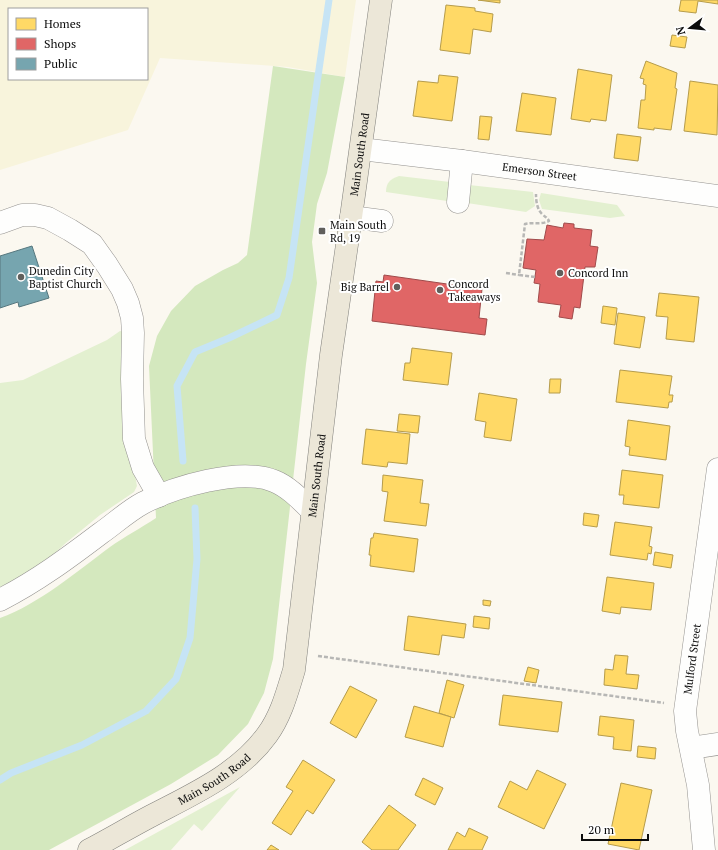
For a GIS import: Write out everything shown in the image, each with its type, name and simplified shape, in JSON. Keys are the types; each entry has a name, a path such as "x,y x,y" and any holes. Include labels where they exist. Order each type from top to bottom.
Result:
{"main road":[{"name":"Main South Road","path":"89,850 196,792 229,771 249,755 267,735 282,707 294,670 331,355 381,0"}],"street":[{"name":"Emerson Street","path":"361,149 462,161 718,196"},
{"path":"458,202 462,161"},
{"path":"0,222 22,215 35,215 48,218 70,230 92,244 122,289 132,318 134,439 143,468 159,496"},
{"path":"351,217 382,221"},
{"name":"Mulford Street","path":"704,850 698,785 687,731 685,711 718,469"},
{"path":"0,600 45,575 142,504 179,488 212,480 236,477 262,478 274,481 285,488 312,512"},
{"path":"691,748 718,744"}],"path":[{"path":"519,275 525,224 531,222 537,223 548,221 537,206 536,198 539,172"},
{"path":"506,273 535,277"},
{"path":"296,653 672,704"}],"shaded area":[{"path":"0,0 356,0 345,77 288,67 160,58 128,130 0,170"}],"green space":[{"path":"273,66 345,77 327,173 317,204 312,242 317,283 306,364 273,659 264,693 248,724 218,755 171,784 49,850 0,850 0,618 29,605 71,577 110,547 156,518 149,366 157,336 171,311 195,286 238,263 247,255"},
{"path":"399,176 450,182 447,201 386,192 389,182 393,178"},
{"path":"469,185 533,192 535,206 526,212 467,203"},
{"path":"541,193 617,205 625,216 610,218 542,209 539,200"},
{"path":"120,331 127,332 128,339 122,405 137,486 134,492 100,515 34,572 0,587 0,383 23,380 107,340"},
{"path":"240,787 202,831 194,824 171,850 125,850"}],"building: Homes":[{"path":"478,0 500,0 500,3"},
{"path":"681,0 718,0 718,4 698,1 696,13 679,11"},
{"path":"446,5 475,8 475,11 493,14 491,32 473,29 470,54 440,50"},
{"path":"672,35 687,37 685,48 670,46"},
{"path":"646,61 677,73 675,88 677,89 671,130 638,128 641,100 645,100 646,85 643,84 644,79 640,78"},
{"path":"578,69 612,75 606,121 591,119 590,122 571,119"},
{"path":"439,75 458,77 452,121 413,116 418,81 438,83"},
{"path":"690,81 718,85 717,135 684,131"},
{"path":"522,93 556,98 551,135 516,131"},
{"path":"480,116 492,117 489,140 478,139"},
{"path":"617,134 641,137 638,161 614,158"},
{"path":"659,293 699,297 694,342 666,339 668,317 656,316"},
{"path":"603,306 617,308 615,325 601,323"},
{"path":"618,313 645,317 640,348 614,344"},
{"path":"412,348 452,353 448,385 403,380 405,363 410,363"},
{"path":"620,370 672,376 669,395 673,395 672,402 669,402 668,408 616,402"},
{"path":"550,379 561,379 560,393 549,393"},
{"path":"479,393 517,399 511,441 484,437 486,422 475,420"},
{"path":"399,414 420,416 418,433 397,431"},
{"path":"628,420 670,426 666,460 629,455 630,447 625,446"},
{"path":"366,429 410,434 407,464 388,462 387,467 362,464"},
{"path":"622,470 663,475 659,508 623,504 624,495 619,495"},
{"path":"383,475 423,480 420,503 429,504 426,526 384,521 388,492 382,491"},
{"path":"584,513 599,515 597,527 583,525"},
{"path":"615,522 652,527 649,546 652,547 651,554 648,553 647,560 610,555"},
{"path":"374,533 418,539 414,572 370,566 371,555 369,555 371,538 373,538"},
{"path":"655,552 673,555 671,568 653,565"},
{"path":"607,577 654,583 651,610 621,607 620,614 602,611"},
{"path":"483,600 491,601 490,606 483,605"},
{"path":"408,616 466,624 464,638 442,635 439,655 404,650"},
{"path":"474,616 490,618 489,629 473,627"},
{"path":"615,655 628,656 626,674 639,675 637,689 604,685 605,669 613,670"},
{"path":"528,667 539,670 536,683 524,681"},
{"path":"447,680 464,685 454,718 439,713"},
{"path":"350,686 377,700 356,738 330,723"},
{"path":"503,695 562,702 558,732 499,725"},
{"path":"414,706 451,717 443,747 405,737"},
{"path":"600,716 634,720 631,751 613,749 614,737 598,735"},
{"path":"638,746 656,748 655,759 637,757"},
{"path":"303,760 335,780 313,814 307,810 291,835 272,823 293,791 286,787"},
{"path":"537,770 566,784 544,829 498,807 510,781 527,790"},
{"path":"423,778 443,788 435,805 415,795"},
{"path":"621,783 652,790 639,850 608,844"},
{"path":"389,805 416,825 398,850 372,850 362,842"},
{"path":"469,828 488,837 482,850 448,850 457,832 465,837"},
{"path":"271,845 279,850 267,850"}],"building: Shops":[{"name":"Concord Inn","path":"564,223 574,224 574,228 592,230 590,246 598,247 595,267 585,267 580,308 574,307 572,319 559,317 561,305 538,302 540,284 534,283 536,270 523,268 527,239 544,240 547,225 563,228"},
{"path":"384,275 482,289 479,318 487,319 485,335 372,321 376,281 383,282"}],"building: Public":[{"name":"Dunedin City Baptist Church","path":"32,246 49,298 19,307 18,302 0,308 0,256"}],"waterway":[{"path":"183,461 177,386 195,352 229,338 277,315 289,278 329,0"},
{"path":"0,780 11,773 82,745 146,711 176,679 190,638 197,559 195,508"}],"place":[{"name":"Main South Rd, 19","path":"322,231"},
{"name":"Concord Inn","path":"560,273"},
{"name":"Dunedin City Baptist Church","path":"21,277"},
{"name":"Big Barrel","path":"397,287"},
{"name":"Concord Takeaways","path":"440,290"}]}
